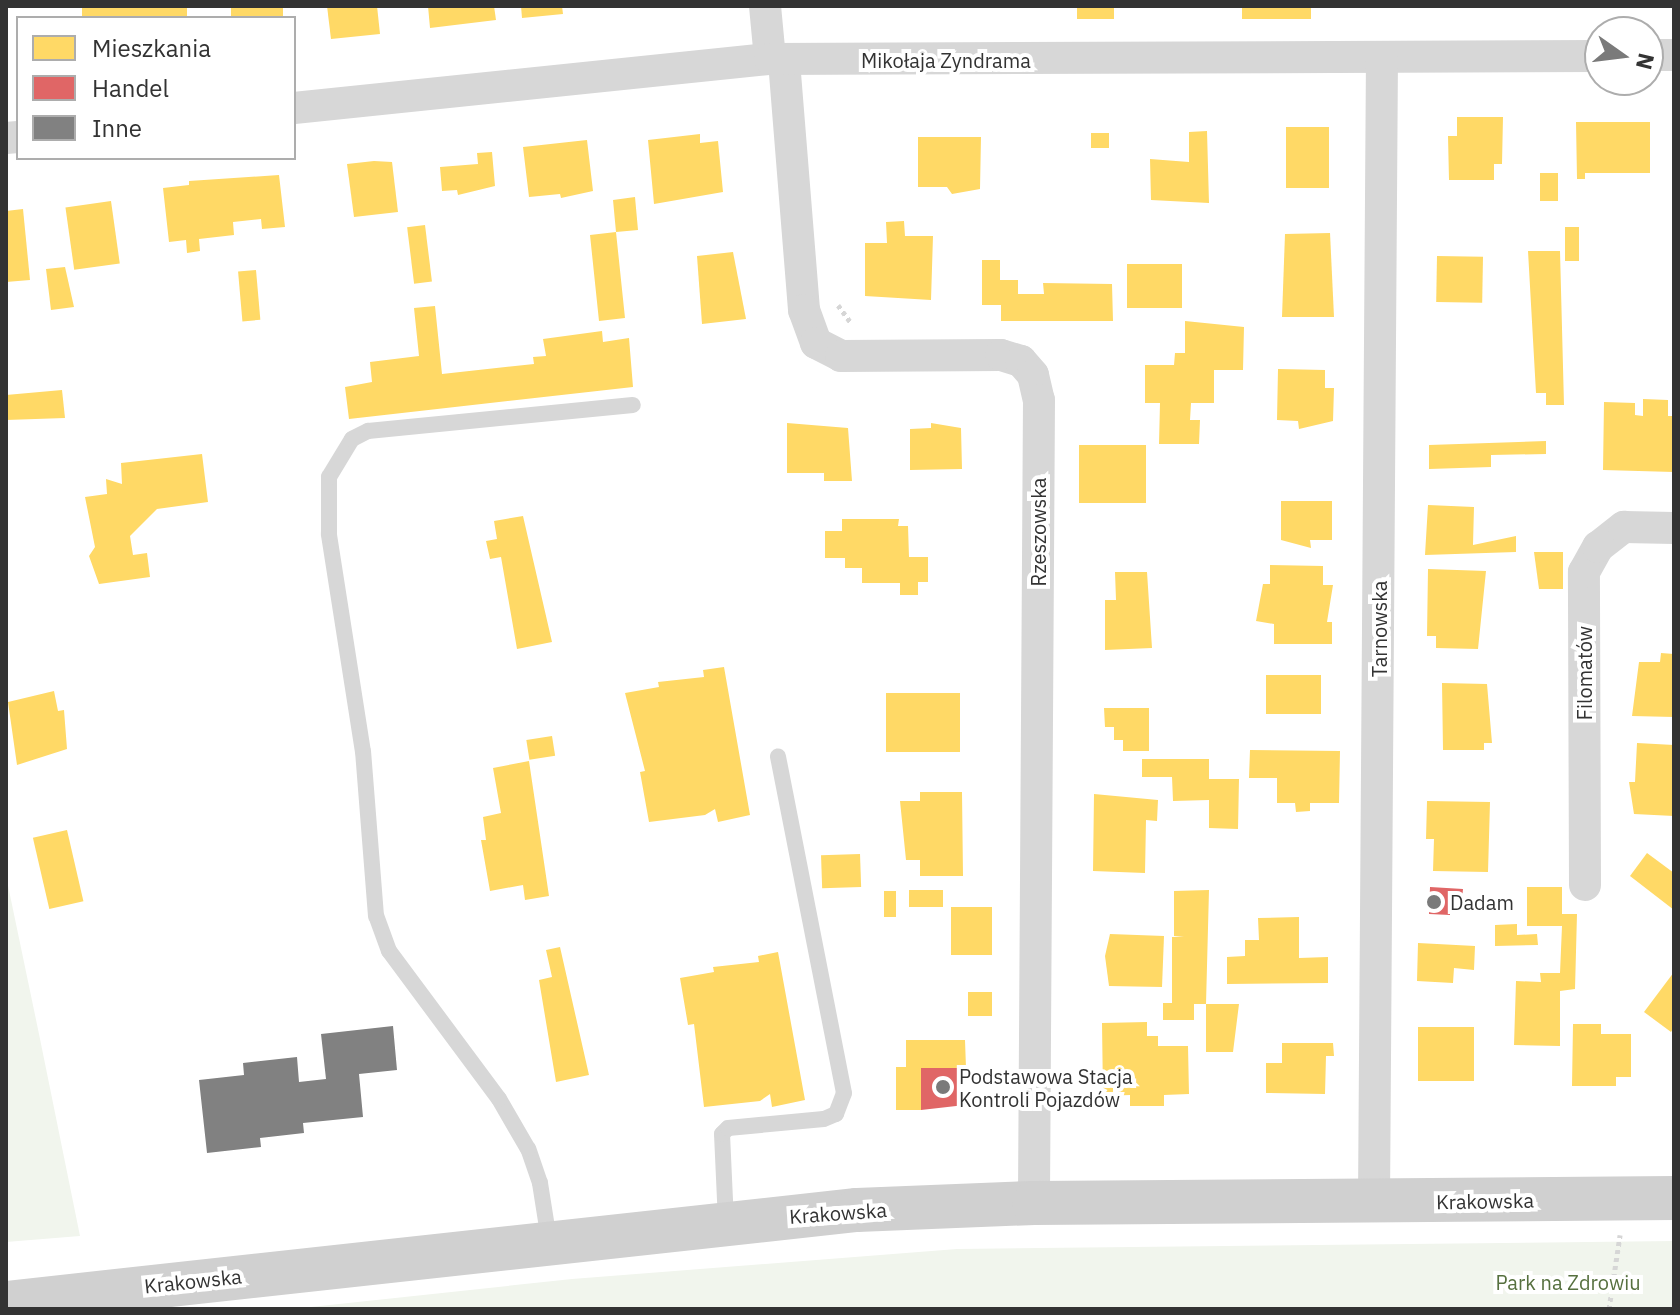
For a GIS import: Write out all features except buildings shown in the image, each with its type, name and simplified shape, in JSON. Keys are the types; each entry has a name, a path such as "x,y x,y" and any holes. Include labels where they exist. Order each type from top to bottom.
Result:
{"main road":[{"name":"Krakowska","path":"6,1303 857,1210 1034,1203 1374,1201 1668,1191"}],"street":[{"name":"Rzeszowska","path":"765,6 777,60 804,310 816,343 841,356 1001,355 1021,361 1033,375 1039,400 1034,1203"},
{"name":"Mikołaja Zyndrama","path":"296,108 777,60 1584,56"},
{"name":"Tarnowska","path":"1374,1201 1382,58"},
{"name":"Filomatów","path":"1585,885 1584,572 1598,547 1624,527 1674,528"}],"lane":[{"path":"549,1242 540,1183 528,1149 499,1099 389,951 376,916 363,752 329,534 329,477 352,439 368,431 633,405"},
{"path":"726,1222 722,1134 728,1128 824,1119 836,1114 844,1093 778,756"}],"path":[{"path":"1609,1309 1621,1247 1619,1231"}],"green space":[{"path":"6,876 39,1034 80,1236 6,1242"},
{"name":"Park na Zdrowiu","path":"1674,1241 1674,1309 292,1309 572,1279 957,1249"}],"place":[{"name":"Dadam","path":"1434,902"},
{"name":"Podstawowa Stacja Kontroli Pojazdów","path":"943,1087"}]}
